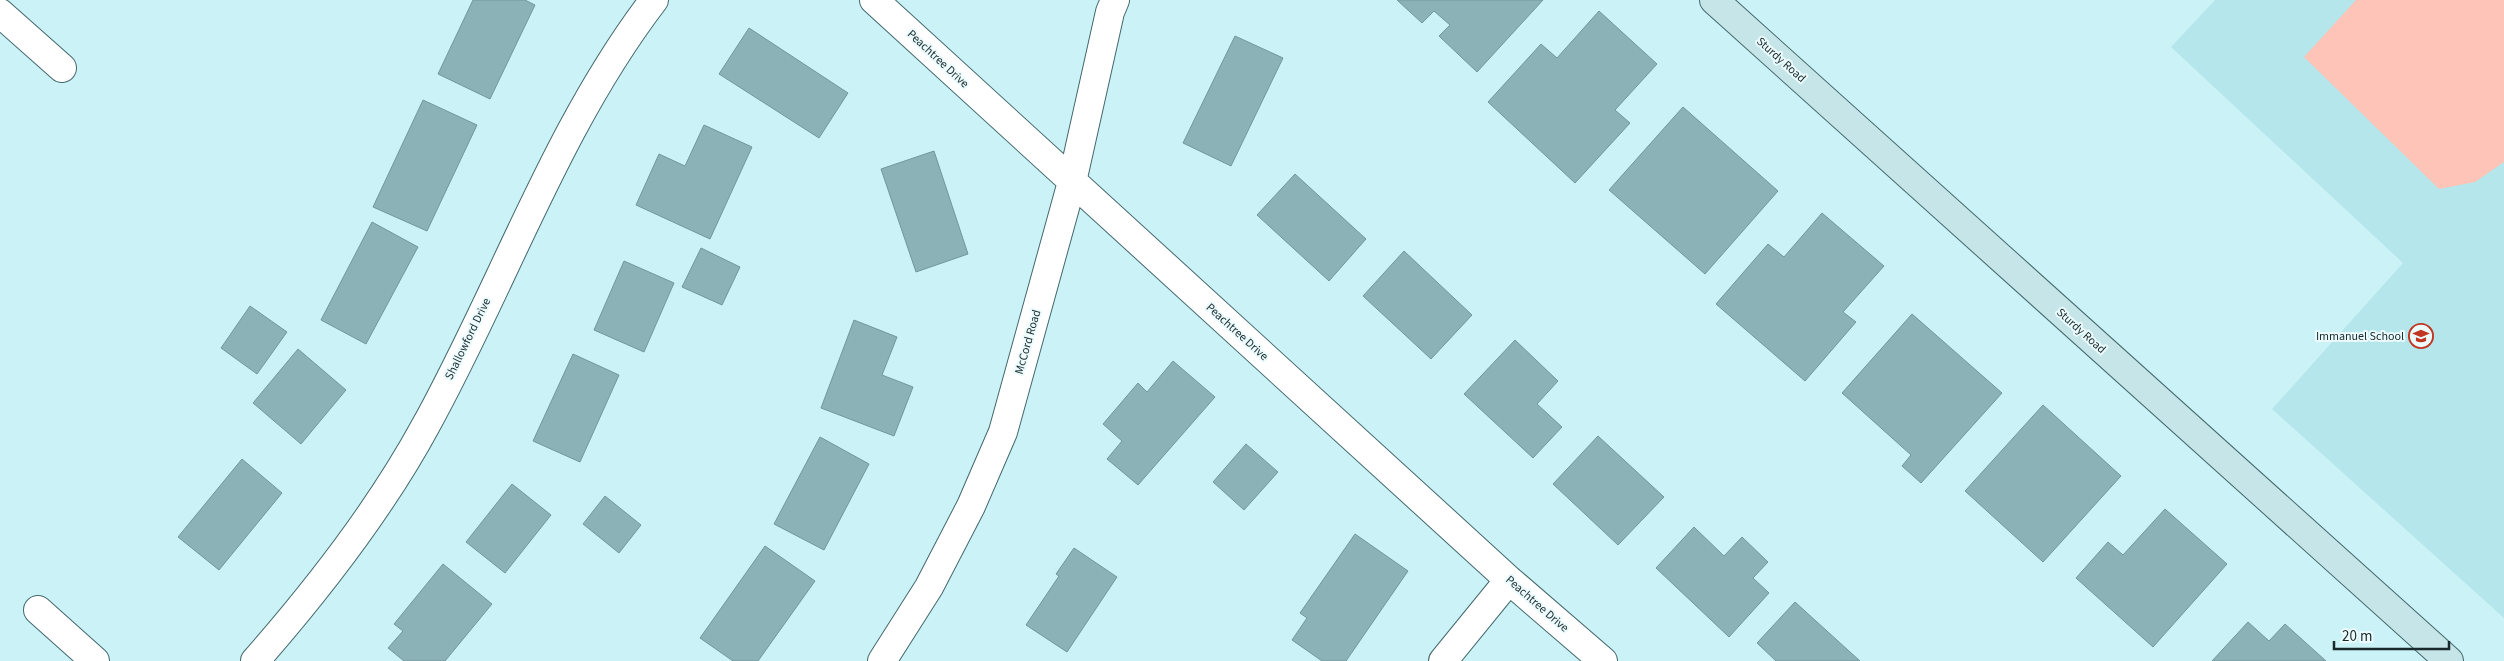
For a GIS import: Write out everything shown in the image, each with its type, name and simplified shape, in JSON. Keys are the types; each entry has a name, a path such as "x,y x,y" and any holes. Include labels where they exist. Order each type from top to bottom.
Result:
{"street":[{"name":"Shallowford Drive","path":"255,661 301,608 371,514 426,425 580,113 628,34 654,0"},
{"name":"Peachtree Drive","path":"874,0 1509,580 1603,661"},
{"name":"McCord Road","path":"882,661 930,587 971,506 1002,432 1072,182 1110,12 1115,0"},
{"name":"Sturdy Road","path":"1714,0 2449,661"},
{"path":"0,13 62,68"},
{"path":"1442,661 1509,580"},
{"path":"38,610 95,661"}],"shaded area":[{"name":"Immanuel School","path":"2215,0 2504,0 2504,618 2272,409 2403,263 2171,47"},
{"path":"2356,0 2504,0 2504,162 2475,182 2439,189 2304,57"}],"building":[{"path":"473,0 525,0 535,5 490,99 438,74"},
{"path":"1397,0 1543,0 1477,72 1439,36 1450,25 1434,11 1422,23"},
{"path":"1599,11 1657,64 1615,110 1630,123 1575,183 1488,102 1541,44 1557,58"},
{"path":"749,28 848,93 819,138 719,74"},
{"path":"1235,36 1283,58 1231,166 1183,143"},
{"path":"423,100 477,125 427,231 373,207"},
{"path":"1683,107 1778,191 1705,274 1609,190"},
{"path":"704,125 752,147 710,239 636,205 659,154 685,166"},
{"path":"934,151 968,254 916,272 881,169"},
{"path":"1295,174 1366,239 1329,281 1257,215"},
{"path":"1822,213 1884,266 1843,312 1856,322 1805,381 1716,304 1768,244 1784,257"},
{"path":"372,222 418,247 366,344 321,320"},
{"path":"701,248 740,267 722,305 682,287"},
{"path":"1404,251 1472,315 1431,359 1363,296"},
{"path":"624,261 674,283 644,352 594,330"},
{"path":"250,306 287,332 257,374 221,348"},
{"path":"1912,314 2002,393 1921,483 1902,466 1911,455 1842,393"},
{"path":"854,320 897,337 882,375 913,387 894,436 821,408"},
{"path":"1515,340 1558,381 1537,404 1562,427 1533,458 1464,394"},
{"path":"298,349 346,390 301,444 253,403"},
{"path":"573,354 619,375 580,462 533,441"},
{"path":"1173,361 1215,397 1138,485 1107,459 1122,441 1103,424 1138,383 1147,392"},
{"path":"2043,405 2121,476 2043,562 1965,491"},
{"path":"1598,436 1664,497 1618,545 1553,484"},
{"path":"820,437 869,464 824,550 774,524"},
{"path":"1246,444 1278,472 1244,510 1213,482"},
{"path":"242,459 282,493 219,570 178,537"},
{"path":"512,484 551,515 505,573 466,542"},
{"path":"605,496 641,525 619,553 583,524"},
{"path":"2165,509 2227,564 2153,647 2076,578 2108,542 2123,555"},
{"path":"1694,527 1724,556 1742,537 1768,562 1753,578 1769,593 1729,637 1656,568"},
{"path":"1355,534 1408,571 1346,661 1322,661 1292,640 1307,618 1300,613"},
{"path":"765,546 815,581 758,661 733,661 700,638"},
{"path":"1074,548 1117,577 1067,652 1026,625 1059,576 1056,574"},
{"path":"443,564 492,604 445,661 404,661 388,648 403,631 394,624"},
{"path":"1795,602 1860,661 1776,661 1757,643"},
{"path":"2248,622 2269,641 2285,624 2326,661 2212,661"}],"place":[{"name":"Immanuel School","path":"2421,336"}]}
